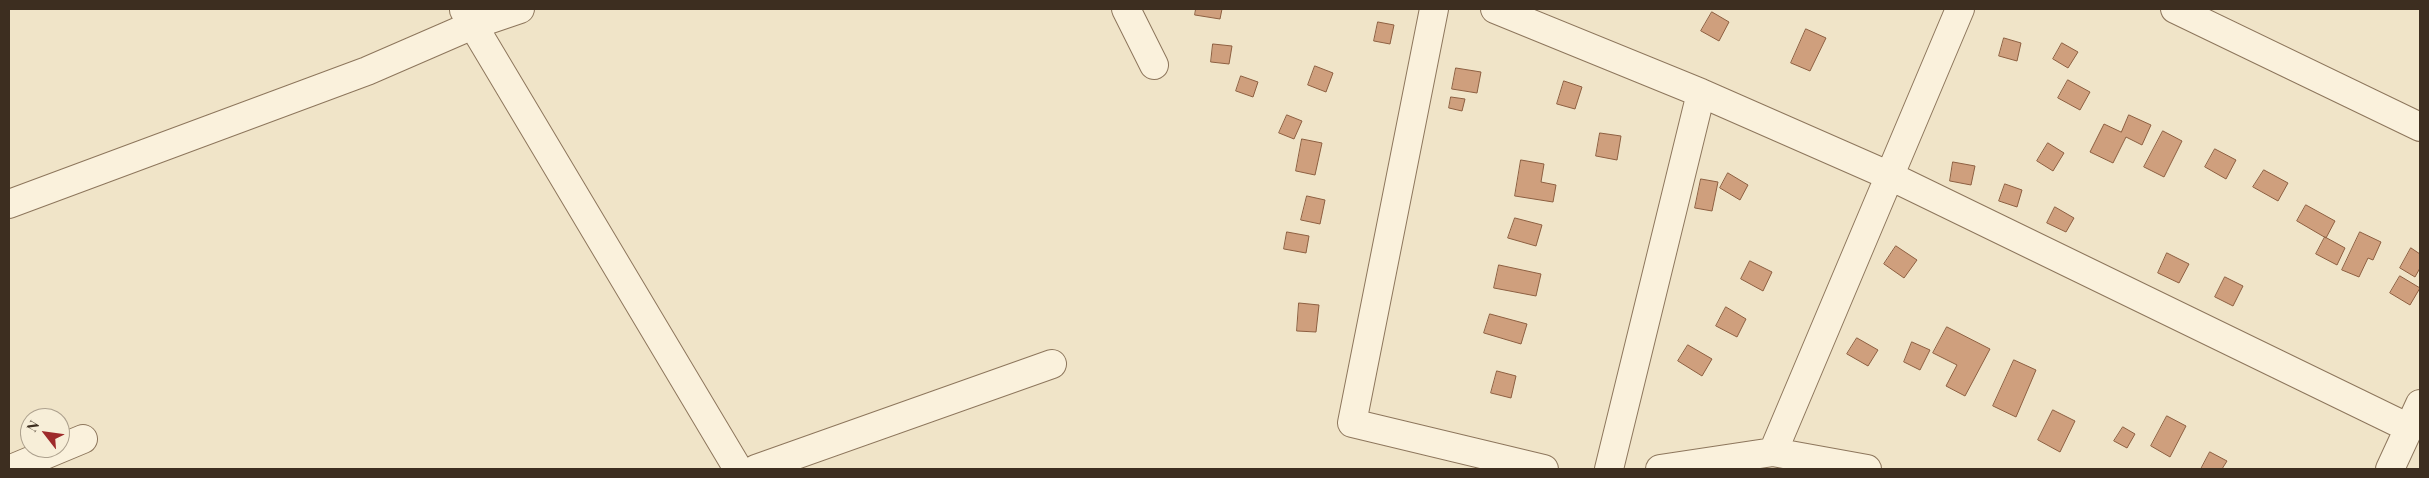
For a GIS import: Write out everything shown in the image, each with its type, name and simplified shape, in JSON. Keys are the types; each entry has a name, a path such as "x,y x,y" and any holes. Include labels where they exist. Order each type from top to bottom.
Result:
{"street":[{"path":"9,204 367,71 468,17 520,9"},
{"path":"1126,9 1154,65"},
{"path":"1434,9 1352,423 1544,469"},
{"path":"1495,9 1701,93 1890,176 2415,416 2390,469"},
{"path":"1773,452 1960,9"},
{"path":"2175,9 2420,127"},
{"path":"468,17 738,469"},
{"path":"1609,469 1701,93"},
{"path":"756,469 1052,364"},
{"path":"11,469 83,440"},
{"path":"1660,469 1773,452 1867,469"}],"building":[{"path":"1196,9 1222,9 1220,19 1195,15"},
{"path":"1712,12 1729,22 1719,41 1701,31"},
{"path":"1378,22 1394,25 1390,44 1374,41"},
{"path":"1806,29 1826,38 1810,71 1791,63"},
{"path":"2004,38 2021,43 2017,61 1999,56"},
{"path":"2062,43 2078,52 2068,68 2053,59"},
{"path":"1213,44 1232,46 1229,64 1211,62"},
{"path":"1315,66 1333,73 1326,92 1308,85"},
{"path":"1456,68 1481,72 1477,93 1452,89"},
{"path":"1241,76 1258,82 1253,97 1236,91"},
{"path":"2068,80 2090,92 2080,110 2058,98"},
{"path":"1564,81 1582,87 1575,109 1557,104"},
{"path":"1451,97 1465,99 1462,111 1449,108"},
{"path":"1287,115 1302,121 1294,139 1279,133"},
{"path":"2129,115 2151,125 2142,145 2126,137 2113,163 2090,152 2104,124 2121,132"},
{"path":"2163,131 2182,141 2164,177 2144,167"},
{"path":"1600,133 1621,136 1617,160 1596,156"},
{"path":"1302,139 1322,143 1315,175 1296,171"},
{"path":"2048,143 2064,153 2053,171 2037,161"},
{"path":"2215,149 2236,160 2226,179 2205,167"},
{"path":"1521,160 1544,164 1541,182 1556,185 1553,202 1515,196"},
{"path":"1953,162 1975,166 1971,185 1950,181"},
{"path":"2264,170 2288,183 2278,201 2253,187"},
{"path":"1728,173 1748,185 1740,200 1720,188"},
{"path":"1701,179 1718,182 1712,211 1695,208"},
{"path":"2005,184 2022,190 2017,207 1999,201"},
{"path":"1307,196 1325,200 1320,224 1301,220"},
{"path":"2306,205 2335,221 2326,238 2297,221"},
{"path":"2055,207 2074,218 2066,232 2047,223"},
{"path":"1515,218 1542,225 1536,246 1508,238"},
{"path":"1287,232 1309,236 1306,253 1284,249"},
{"path":"2360,232 2381,242 2373,260 2368,258 2359,277 2342,270"},
{"path":"2325,237 2345,248 2337,265 2316,254"},
{"path":"1896,246 1917,260 1904,278 1884,264"},
{"path":"2411,248 2420,254 2420,268 2415,277 2400,268"},
{"path":"2167,253 2189,264 2179,283 2158,273"},
{"path":"1750,261 1772,272 1763,291 1741,279"},
{"path":"1499,265 1541,274 1536,296 1494,288"},
{"path":"2400,276 2420,288 2410,305 2390,293"},
{"path":"2225,277 2243,286 2233,306 2215,297"},
{"path":"1299,303 1319,305 1316,332 1297,331"},
{"path":"1726,307 1746,319 1737,337 1716,326"},
{"path":"1490,314 1527,324 1521,344 1484,333"},
{"path":"1947,327 1990,349 1965,396 1946,386 1957,365 1933,353"},
{"path":"1857,338 1878,350 1868,366 1847,354"},
{"path":"1912,342 1930,350 1920,370 1904,362"},
{"path":"1688,345 1712,359 1702,376 1678,361"},
{"path":"2014,360 2036,370 2016,417 1993,406"},
{"path":"1497,371 1516,376 1511,398 1491,393"},
{"path":"2053,410 2075,421 2060,452 2038,440"},
{"path":"2167,416 2186,426 2170,457 2151,446"},
{"path":"2123,427 2135,434 2127,448 2114,441"},
{"path":"2210,452 2227,461 2222,469 2201,469"}]}
